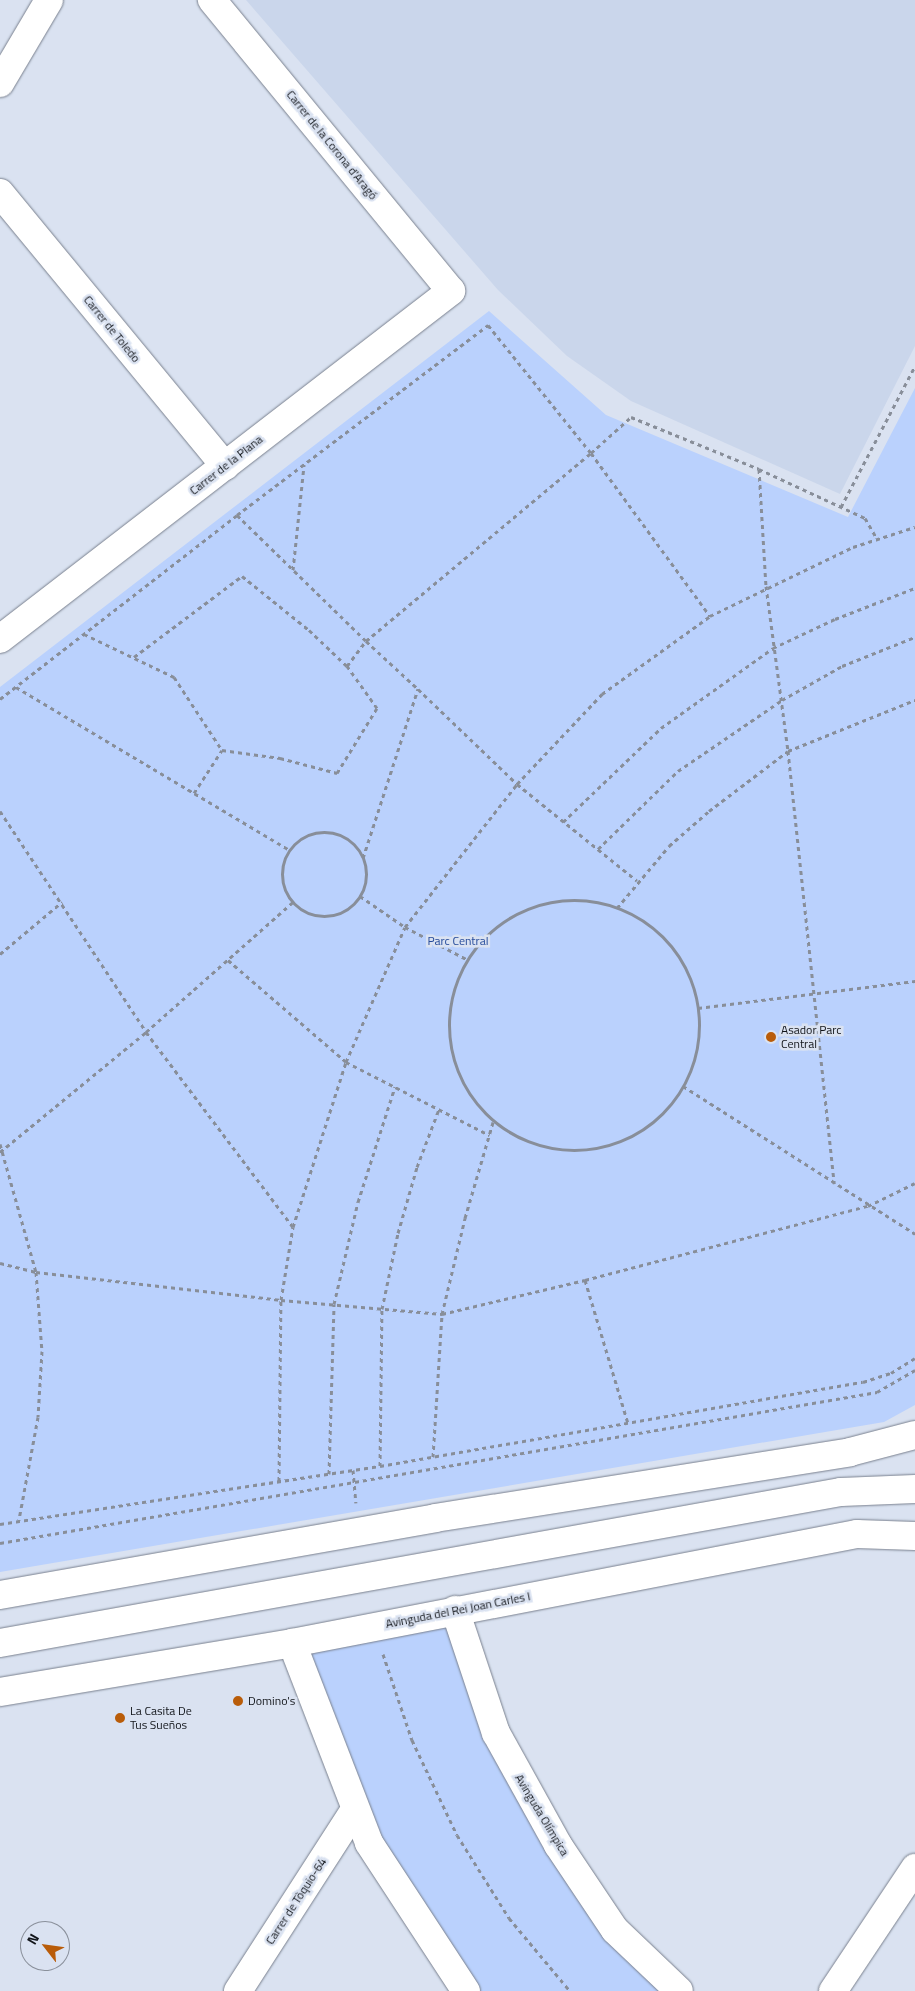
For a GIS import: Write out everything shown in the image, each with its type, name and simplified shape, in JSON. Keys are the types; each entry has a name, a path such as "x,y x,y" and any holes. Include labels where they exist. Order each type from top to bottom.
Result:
{"street":[{"path":"0,83 49,0"},
{"name":"Carrer de la Corona d'Aragó","path":"212,0 451,291"},
{"name":"Carrer de Toledo","path":"0,193 224,466"},
{"name":"Carrer de la Plana","path":"0,639 451,291"},
{"path":"0,1596 435,1518 850,1452 915,1435"},
{"path":"0,1643 841,1492 915,1489"},
{"name":"Avinguda del Rei Joan Carles I","path":"0,1692 292,1643 455,1610 857,1534 915,1536"},
{"name":"Avinguda Olímpica","path":"455,1610 496,1734 535,1806 615,1930 679,1991"},
{"path":"292,1643 354,1811 369,1843 466,1991"},
{"name":"Carrer de Tòquio-64","path":"238,1991 354,1811"},
{"path":"833,1991 915,1868"}],"path":[{"path":"0,699 488,324 591,453 710,616"},
{"path":"841,507 915,366"},
{"path":"346,666 366,642 591,453 631,417 759,469 865,518 877,539"},
{"path":"293,570 304,464"},
{"path":"759,469 766,586 788,751 812,994 834,1184"},
{"path":"237,515 366,642 517,784 637,881"},
{"path":"279,1481 280,1300 293,1227 346,1062 405,927 517,784 602,694 710,616 766,586 877,539 915,527"},
{"path":"84,634 174,677 222,750 280,758 337,773 377,708 346,666 310,630 242,576 134,657"},
{"path":"563,822 661,728 773,648 835,619 915,588"},
{"path":"598,849 678,771 782,700 842,666 915,637"},
{"path":"16,687 289,850"},
{"path":"363,858 356,847 335,833 310,834 289,850 283,863 282,877 293,902 315,915 328,916 351,906 360,896 364,884 363,858 418,689"},
{"path":"617,908 637,881 709,811 788,751 915,700"},
{"path":"194,793 222,750"},
{"path":"0,811 62,902 146,1032 293,1227"},
{"path":"360,896 405,927 468,960"},
{"path":"575,900 617,908 650,926 671,946 684,965 698,1008 697,1048 683,1086 667,1108 647,1127 623,1141 596,1149 569,1151 542,1147 516,1137 493,1122 468,1091 459,1074 451,1045 451,1006 455,987 468,960 496,928 533,907 575,900"},
{"path":"0,954 62,902"},
{"path":"1,1150 146,1032 293,902"},
{"path":"228,960 346,1062 490,1135"},
{"path":"698,1008 915,981"},
{"path":"683,1086 868,1206 915,1234"},
{"path":"329,1474 334,1304 358,1202 395,1087"},
{"path":"380,1466 382,1308 398,1233 417,1167 439,1109"},
{"path":"433,1457 442,1314 465,1218 493,1122"},
{"path":"0,1144 36,1272 42,1351 38,1417 19,1520"},
{"path":"0,1263 36,1272 280,1300 442,1314 585,1280 868,1206 915,1183"},
{"path":"585,1280 628,1423"},
{"path":"0,1524 380,1466 863,1382 891,1373 915,1358"},
{"path":"0,1543 877,1392 915,1370"},
{"path":"378,1626 390,1677 412,1740 457,1835 509,1918 570,1991"}],"shaded area":[{"path":"246,0 915,0 915,346 840,494 631,401 567,356 498,290"}],"green space":[{"name":"Parc Central","path":"489,311 606,415 848,517 915,388 915,1405 884,1422 0,1572 0,687"},
{"path":"455,1610 496,1733 585,1884 682,1991 466,1991 369,1843 293,1649"}],"place":[{"name":"Asador Parc Central","path":"771,1037"},
{"name":"Domino's","path":"238,1701"},
{"name":"La Casita De Tus Sueños","path":"120,1718"}]}
